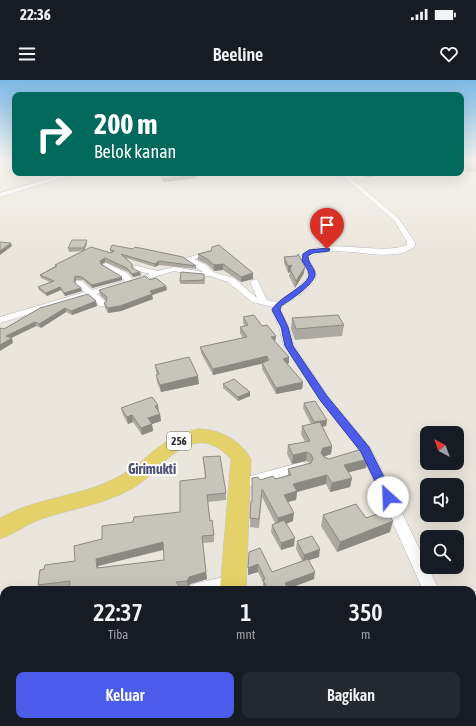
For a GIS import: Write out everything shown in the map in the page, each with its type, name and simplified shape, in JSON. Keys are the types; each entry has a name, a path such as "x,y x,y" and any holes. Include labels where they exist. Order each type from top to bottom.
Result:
{"main road":[{"name":"256","path":"0,529 31,514 107,491 124,484 139,474 177,442 197,436 210,436 219,440 237,453 241,459 233,586"}],"street":[{"path":"0,195 16,190"},
{"path":"0,320 90,292 174,269 199,274 210,274 236,282 256,300 278,305 307,284 312,277 312,273 304,257 307,254 327,249 386,251 404,249 411,246 411,242 398,221 364,190"},
{"path":"208,253 188,259 203,267 210,274"},
{"path":"106,265 124,275 129,281"},
{"path":"137,268 156,273"},
{"path":"254,281 264,303"},
{"path":"79,283 103,304"},
{"path":"278,305 277,313 284,327 289,346 324,398 366,450 429,586"},
{"path":"353,454 366,450"},
{"path":"239,484 305,467"}],"building":[{"path":"72,240 87,240 84,248 68,248"},
{"path":"0,242 11,243 0,251"},
{"path":"112,245 133,249 135,247 183,257 196,266 159,261 155,264 121,254 132,264 132,268 140,272 132,274 127,268 105,258 100,261 101,264 122,277 92,285 82,277 75,276 74,282 81,288 64,293 60,287 46,293 38,287 54,281 40,275 57,266 55,265 91,247 111,253 114,251 110,250"},
{"path":"219,245 253,273 241,277 223,264 214,265 198,254 211,251 212,247"},
{"path":"298,254 305,267 296,281 290,269 292,265 288,266 284,257 297,256"},
{"path":"181,272 204,274 204,280 180,281"},
{"path":"146,276 150,280 156,278 166,286 150,291 152,294 120,306 108,308 104,303 106,302 107,297 99,290"},
{"path":"88,294 96,301 71,311 65,308 39,324 35,322 6,336 12,338 0,345 1,328 4,329 40,308"},
{"path":"254,315 262,326 267,325 276,336 271,337 289,357 283,359 303,382 276,388 262,363 269,360 267,356 213,369 200,347 247,337 240,327 248,325 243,317"},
{"path":"338,315 344,325 296,329 292,318"},
{"path":"189,357 198,376 160,385 156,375 159,374 155,365"},
{"path":"234,379 250,392 238,397 223,384"},
{"path":"152,397 158,405 155,406 160,414 148,418 152,424 141,428 132,415 127,417 121,408"},
{"path":"315,401 327,420 314,422 304,403"},
{"path":"320,422 332,446 323,448 321,453 324,457 329,459 362,449 368,459 344,465 352,478 332,483 327,475 293,484 297,491 284,495 294,513 278,518 262,489 259,519 250,518 252,478 258,477 260,480 273,476 275,479 291,475 288,469 311,463 313,459 311,454 307,452 293,455 288,445 310,441 302,426"},
{"path":"220,456 226,493 207,495 210,521 212,520 214,535 202,536 206,572 189,577 187,581 176,582 179,586 69,586 70,581 38,585 40,570 44,569 45,565 75,561 74,546 102,539 102,526 133,522 134,517 180,512 180,481 206,478 203,457","holes":["163,542 164,560 97,568 96,559"]},
{"path":"356,504 366,518 386,511 393,521 340,542 323,515"},
{"path":"284,520 295,538 281,543 272,525"},
{"path":"312,536 320,549 304,555 297,541"},
{"path":"260,548 272,572 308,559 315,572 285,583 286,586 266,586 263,580 265,579 258,564 248,568 249,552"}],"district":[{"name":"Girimukti","path":"152,469"}],"route":[{"path":"327,249 315,251 305,255 304,257 312,273 312,277 307,284 278,305 276,310 286,332 289,346 324,398 366,450 388,497"}]}
